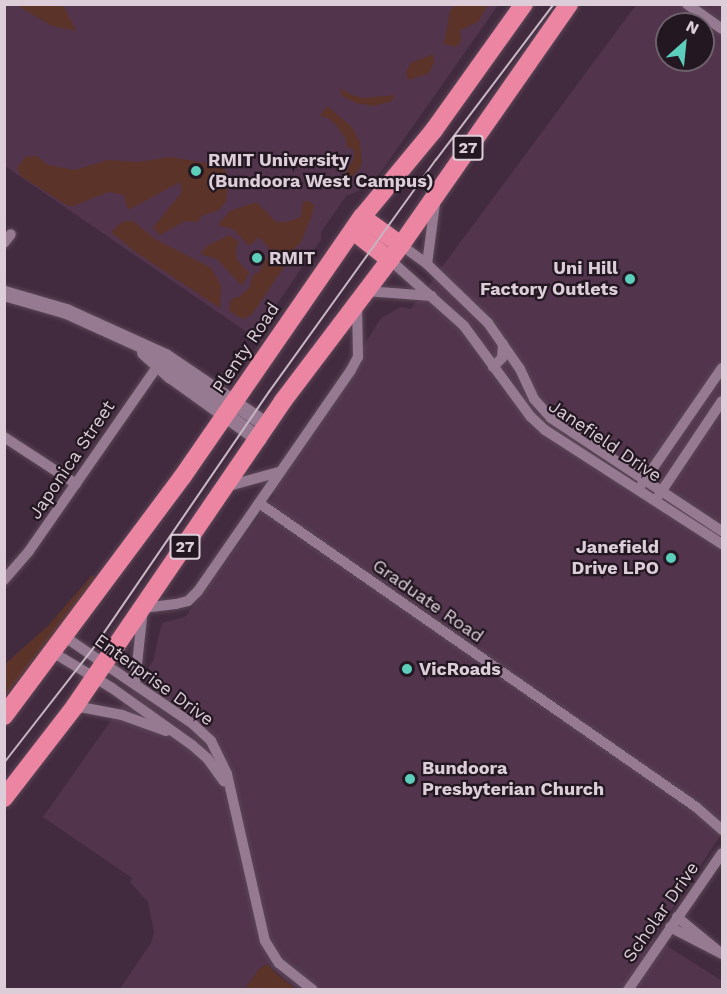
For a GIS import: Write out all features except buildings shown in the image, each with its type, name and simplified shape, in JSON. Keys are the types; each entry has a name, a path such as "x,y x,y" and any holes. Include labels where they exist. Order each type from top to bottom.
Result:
{"highway":[{"name":"Plenty Road","path":"4,716 54,653 230,409 357,224 434,130 524,4"},
{"name":"27","path":"100,671 263,432 401,245 569,4"},
{"name":"Janefield Drive","path":"357,224 401,245"},
{"name":"Janefield Drive","path":"357,224 390,260"},
{"path":"4,798 100,671"},
{"path":"4,813 30,766"}],"street":[{"path":"687,4 723,29"},
{"path":"427,264 437,194"},
{"name":"Janefield Drive","path":"401,245 427,264 481,315 503,344 534,399 551,418 642,485"},
{"name":"Janefield Drive","path":"390,260 464,326 530,416 545,430 723,531"},
{"path":"4,293 66,310 135,344 162,360 263,432"},
{"path":"135,683 143,608 176,604 194,596 358,357 362,297 432,296"},
{"path":"494,367 502,358 503,344"},
{"name":"Japonica Street","path":"4,580 29,551 162,360"},
{"path":"642,485 723,368"},
{"path":"658,495 723,401"},
{"path":"4,437 76,484"},
{"path":"228,486 280,472"},
{"name":"Janefield Drive","path":"658,495 723,544"},
{"name":"Graduate Road","path":"259,503 696,807 723,830"},
{"name":"Enterprise Drive","path":"65,637 100,671 207,758 229,789"},
{"name":"Enterprise Drive","path":"54,653 135,683 193,724 211,741 220,757 229,789 265,941 279,963 313,990"},
{"path":"75,706 122,715 180,736"},
{"name":"Graduate Road","path":"696,807 723,820"},
{"name":"Scholar Drive","path":"628,990 723,853"},
{"path":"677,917 722,954"},
{"path":"670,927 722,954"}],"shaded area":[{"name":"RMIT University (Bundoora West Campus)","path":"4,5 498,5 378,176 360,190 346,196 321,232 321,240 254,337 5,166"},
{"path":"17,5 63,5 76,31 52,26"},
{"path":"455,5 488,5 478,22 460,30 461,40 457,47 444,44 450,11"},
{"path":"636,5 722,5 722,833 653,937 722,981 722,989 296,989 267,964 259,969 245,989 120,989 151,943 154,932 148,902 130,882 132,878 43,817 153,661 162,623 185,617 275,495 272,493 381,318 401,307 411,309"},
{"path":"433,54 434,63 428,74 408,80 406,72 411,63"},
{"path":"340,88 352,95 364,98 395,95 392,101 374,106 356,103 342,96"},
{"path":"327,106 352,127 360,142 362,164 356,173 338,186 354,158 354,150 346,146 346,139 329,118 320,116"},
{"path":"36,156 48,165 75,170 108,160 139,162 170,157 223,166 229,178 226,201 219,210 201,216 198,222 185,221 160,235 153,228 182,192 180,182 128,210 124,195 108,192 73,206 66,205 21,176 17,169 25,157"},
{"path":"308,201 314,205 301,242 290,253 284,267 252,314 243,319 234,314 229,310 231,299 239,297 250,287 252,276 259,272 271,251 259,237 249,246 233,229 218,225 230,211 256,202 276,222 287,222 301,217 303,202"},
{"path":"133,221 155,239 211,268 221,285 220,308 137,253 111,232 122,222"},
{"path":"229,235 239,242 236,247 237,260 249,273 242,286 217,259 200,254 207,246"},
{"path":"92,575 97,578 5,697 5,664 48,626"},
{"path":"267,964 296,989 245,989 259,969"}],"tram line":[{"path":"4,763 95,646 269,392 436,160 554,4"}],"place":[{"name":"RMIT University (Bundoora West Campus)","path":"196,171"},
{"name":"RMIT","path":"257,258"},
{"name":"Uni Hill Factory Outlets","path":"630,279"},
{"name":"Janefield Drive LPO","path":"671,558"},
{"name":"VicRoads","path":"407,669"},
{"name":"Bundoora Presbyterian Church","path":"410,779"}]}
